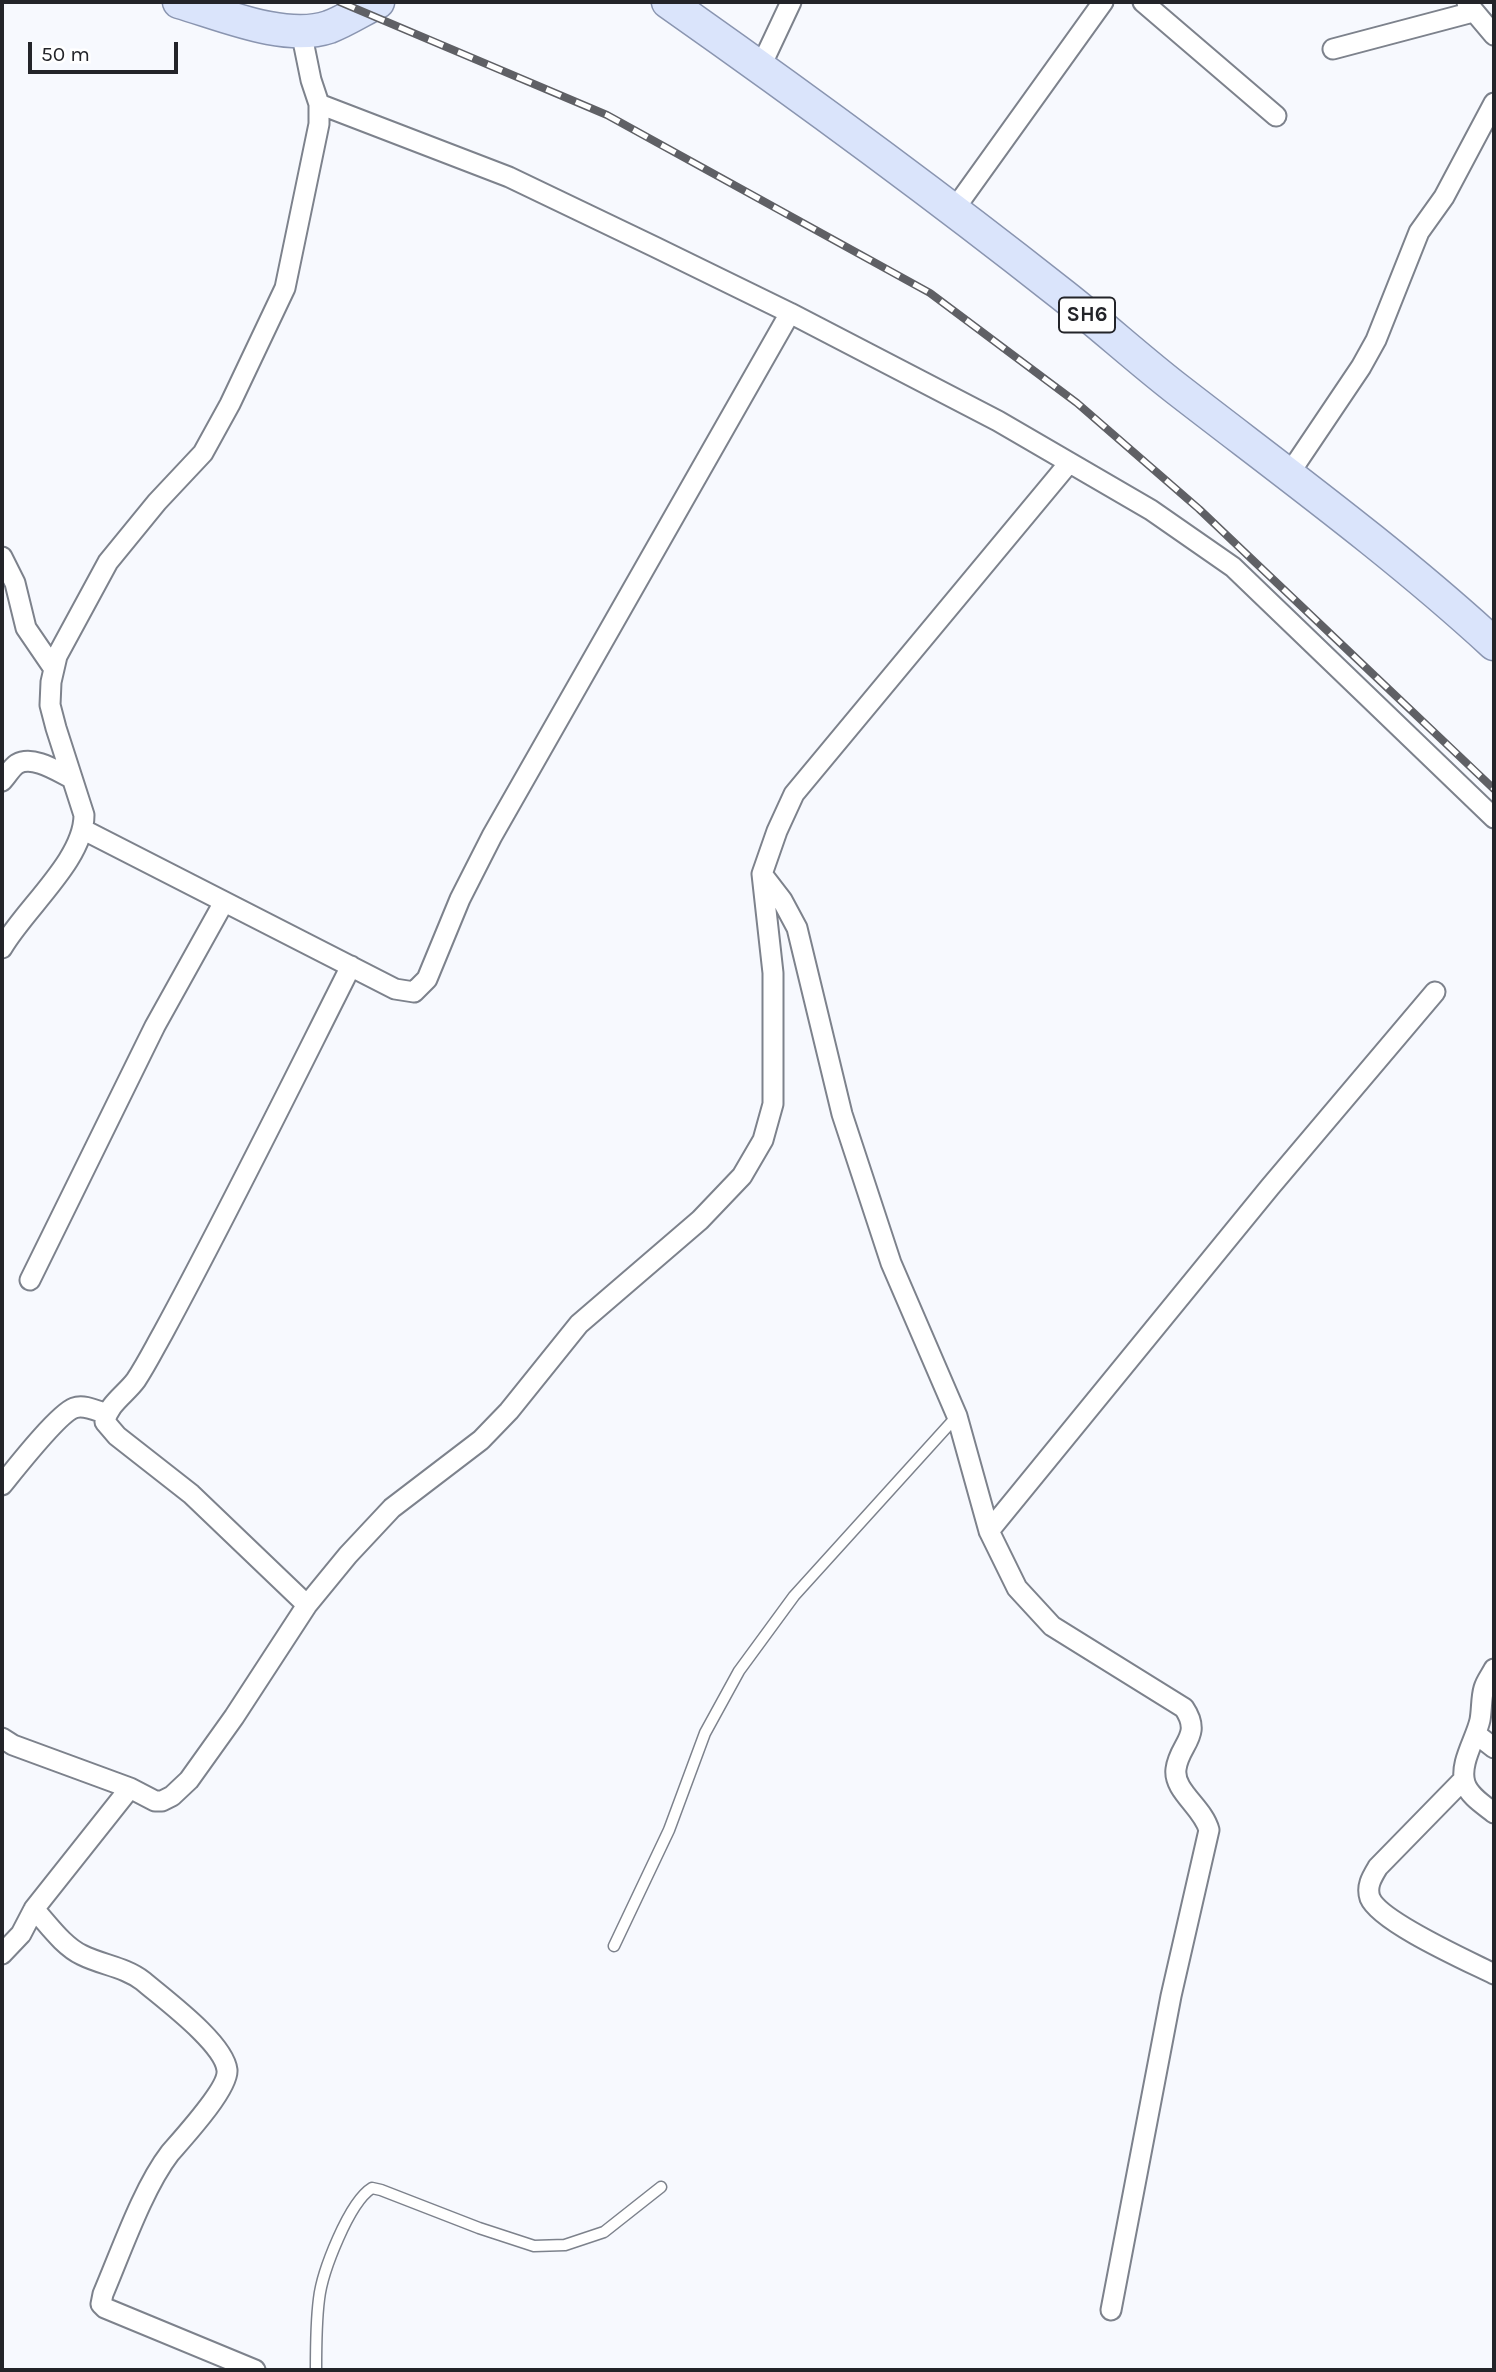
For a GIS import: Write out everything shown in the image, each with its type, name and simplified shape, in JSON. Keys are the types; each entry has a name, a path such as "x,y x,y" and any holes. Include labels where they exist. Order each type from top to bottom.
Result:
{"main road":[{"path":"179,2 272,28 301,31 328,27 377,2"},
{"name":"SH6","path":"668,2 1059,292 1175,388 1440,593 1494,644"}],"street":[{"path":"760,68 790,2"},
{"path":"953,211 1102,2"},
{"path":"1143,2 1276,117"},
{"path":"1333,49 1470,7 1494,35"},
{"path":"2,948 34,902 69,860 84,830 84,815 50,705 57,656 108,562 157,502 203,453 230,404 280,299 291,267 319,124 319,104 301,31"},
{"path":"1289,474 1376,341 1419,233 1444,197 1494,103"},
{"path":"319,104 509,177 790,313 985,415 1151,510 1233,567 1494,818"},
{"path":"84,830 351,967 404,992 414,992 427,979 460,899 492,836 790,313"},
{"path":"2,1738 13,1745 130,1788 155,1801 162,1801 180,1788 234,1717 307,1605 392,1507 481,1440 509,1411 579,1324 700,1220 741,1176 763,1140 774,1104 773,973 762,874 794,794 1069,463"},
{"path":"2,556 15,583 26,628 42,656 54,669"},
{"path":"2,781 20,762 40,764 71,778"},
{"path":"762,874 782,900 797,928 842,1114 891,1263 957,1416 989,1531 1017,1587 1052,1626 1184,1708 1190,1718 1192,1730 1176,1770 1178,1784 1206,1817 1209,1830 1171,1996 1111,2310"},
{"path":"30,1280 155,1026 224,902"},
{"path":"307,1605 191,1494 117,1436 105,1422 107,1413 137,1378 161,1337 351,967"},
{"path":"989,1531 1270,1187 1435,992"},
{"path":"2,1485 60,1416 82,1406 107,1413"},
{"path":"1494,1669 1483,1692 1476,1734 1464,1768 1467,1789 1494,1813"},
{"path":"1476,1734 1494,1748"},
{"path":"1464,1779 1378,1867 1369,1883 1370,1898 1384,1914 1404,1927 1494,1974"},
{"path":"2,1954 21,1934 34,1909 130,1788"},
{"path":"34,1909 70,1948 79,1954 133,1973 143,1981 203,2032 225,2063 226,2078 221,2088 169,2155 151,2185 101,2300 105,2308 227,2365 255,2370"}],"lane":[{"path":"614,1946 669,1830 705,1733 740,1671 794,1596 957,1416"},
{"path":"316,2370 319,2297 329,2262 359,2200 372,2188 534,2246 565,2245 604,2232 660,2186"}],"railway":[{"path":"340,2 607,115 930,293 1077,403 1199,509 1494,789"}]}
